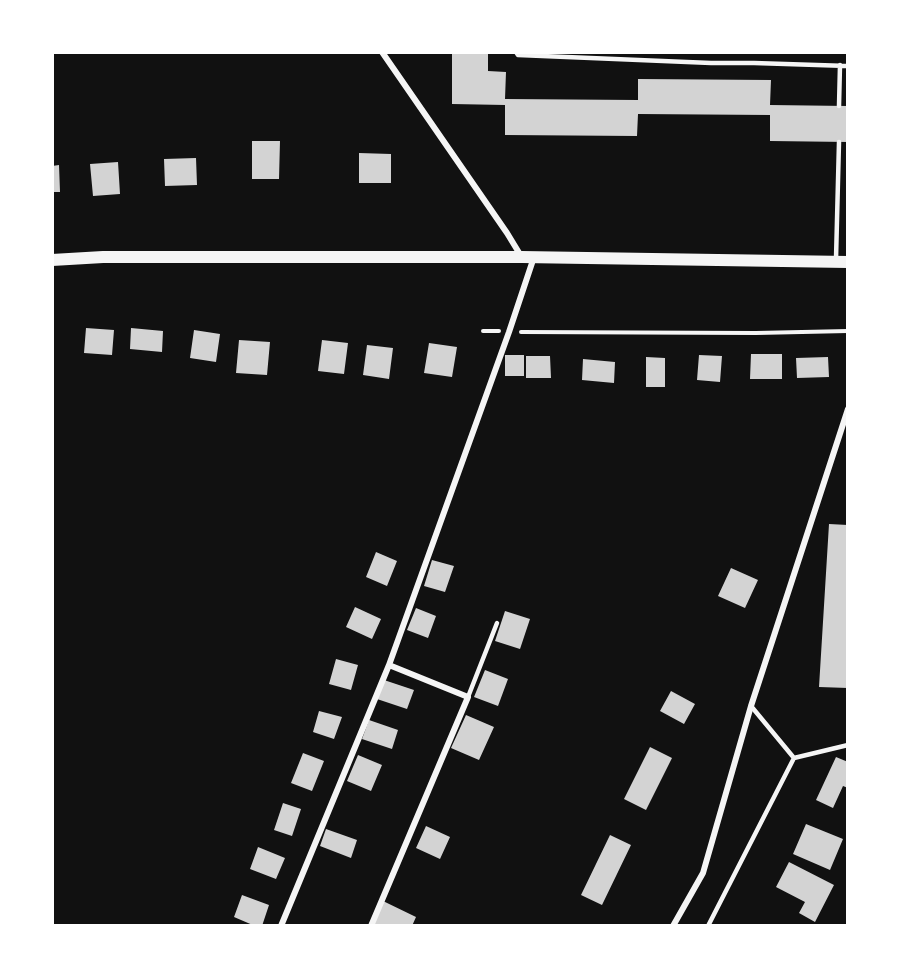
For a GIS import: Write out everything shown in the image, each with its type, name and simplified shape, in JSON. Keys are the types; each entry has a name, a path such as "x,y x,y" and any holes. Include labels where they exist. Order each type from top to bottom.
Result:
{"main road":[{"path":"52,261 103,257 528,257 842,262"}],"street":[{"path":"281,926 389,665 509,332 528,257 507,233 382,52"},
{"path":"673,926 703,873 751,706 848,409"},
{"path":"371,926 468,697 389,665"}],"lane":[{"path":"516,52 518,55 848,66"},
{"path":"839,106 840,65"},
{"path":"839,142 842,262"},
{"path":"468,697 497,623"},
{"path":"751,706 794,758"},
{"path":"708,926 794,758 848,745"}],"path":[{"path":"483,331 756,333 848,331"}],"building":[{"path":"452,52 488,52 488,71 506,72 505,99 638,100 638,79 771,80 770,105 848,106 848,142 770,141 770,115 638,114 637,136 505,135 505,105 452,104"},
{"path":"252,141 280,141 279,179 252,179"},
{"path":"359,153 391,154 391,183 359,183"},
{"path":"196,158 197,185 165,186 164,159"},
{"path":"118,162 120,194 93,196 90,164"},
{"path":"59,165 60,192 52,192 52,166"},
{"path":"86,328 114,330 112,355 84,353"},
{"path":"131,328 163,331 162,352 130,349"},
{"path":"194,330 220,334 216,362 190,358"},
{"path":"239,340 270,342 267,375 236,373"},
{"path":"322,340 348,343 344,374 318,371"},
{"path":"429,343 457,347 452,377 424,373"},
{"path":"367,345 393,348 389,379 363,375"},
{"path":"751,354 782,354 782,379 750,379"},
{"path":"505,355 524,355 524,376 505,376"},
{"path":"699,355 722,356 720,382 697,380"},
{"path":"526,356 550,356 551,378 526,378"},
{"path":"646,357 665,358 665,387 646,387"},
{"path":"828,357 829,377 797,378 796,358"},
{"path":"583,359 615,362 614,383 582,380"},
{"path":"829,524 848,525 848,688 819,687"},
{"path":"376,552 397,561 387,586 366,577"},
{"path":"432,560 454,566 445,592 424,586"},
{"path":"731,568 758,580 745,608 718,596"},
{"path":"355,607 381,619 372,639 346,627"},
{"path":"416,608 436,616 428,638 407,630"},
{"path":"505,611 530,619 520,649 495,641"},
{"path":"336,659 358,665 351,690 329,684"},
{"path":"485,670 508,679 498,706 474,697"},
{"path":"384,680 414,690 407,709 377,699"},
{"path":"671,691 695,704 684,724 660,711"},
{"path":"319,711 342,717 334,739 313,732"},
{"path":"466,715 494,727 479,760 451,748"},
{"path":"369,720 398,730 392,749 362,739"},
{"path":"650,747 672,758 646,810 624,799"},
{"path":"303,753 324,761 312,791 291,783"},
{"path":"358,755 382,765 371,791 347,781"},
{"path":"836,757 848,762 848,788 843,786 833,808 816,800"},
{"path":"283,803 301,809 292,836 274,830"},
{"path":"806,824 843,839 830,870 793,854"},
{"path":"426,826 450,837 440,859 416,848"},
{"path":"326,829 357,840 351,858 320,846"},
{"path":"610,835 631,845 602,905 581,895"},
{"path":"258,847 285,858 276,879 250,869"},
{"path":"789,862 834,885 815,922 799,913 805,902 776,887"},
{"path":"242,895 269,905 262,926 255,926 234,917"},
{"path":"383,901 416,917 412,926 371,926"}]}
